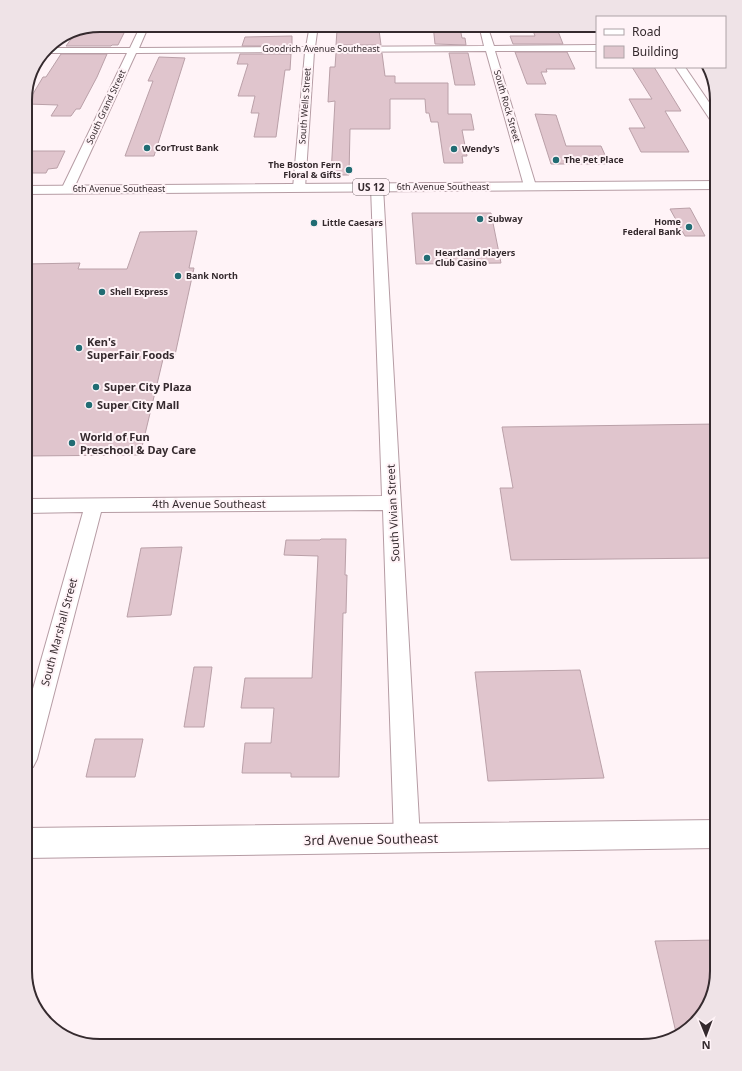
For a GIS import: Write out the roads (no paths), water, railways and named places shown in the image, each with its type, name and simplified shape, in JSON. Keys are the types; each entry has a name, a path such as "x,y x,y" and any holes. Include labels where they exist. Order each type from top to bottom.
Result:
{"main road":[{"name":"6th Avenue Southeast","path":"32,190 710,185"},
{"name":"3rd Avenue Southeast","path":"32,843 710,834"}],"street":[{"name":"South Grand Street","path":"67,190 142,32"},
{"name":"South Wells Street","path":"299,188 310,49 313,32"},
{"name":"South Rock Street","path":"486,32 530,186"},
{"name":"Goodrich Avenue Southeast","path":"53,51 596,48"},
{"path":"681,68 710,112"},
{"name":"South Vivian Street","path":"377,187 407,839"},
{"name":"4th Avenue Southeast","path":"32,506 392,503"},
{"name":"South Marshall Street","path":"32,733 94,505"}],"place":[{"name":"CorTrust Bank","path":"147,148"},
{"name":"Wendy's","path":"454,149"},
{"name":"The Pet Place","path":"556,160"},
{"name":"The Boston Fern Floral & Gifts","path":"349,170"},
{"name":"Subway","path":"480,219"},
{"name":"Little Caesars","path":"314,223"},
{"name":"Home Federal Bank","path":"689,227"},
{"name":"Heartland Players Club Casino","path":"427,258"},
{"name":"Bank North","path":"178,276"},
{"name":"Shell Express","path":"102,292"},
{"name":"Ken's SuperFair Foods","path":"79,348"},
{"name":"Super City Plaza","path":"96,387"},
{"name":"Super City Mall","path":"89,405"},
{"name":"World of Fun Preschool & Day Care","path":"72,443"}]}
